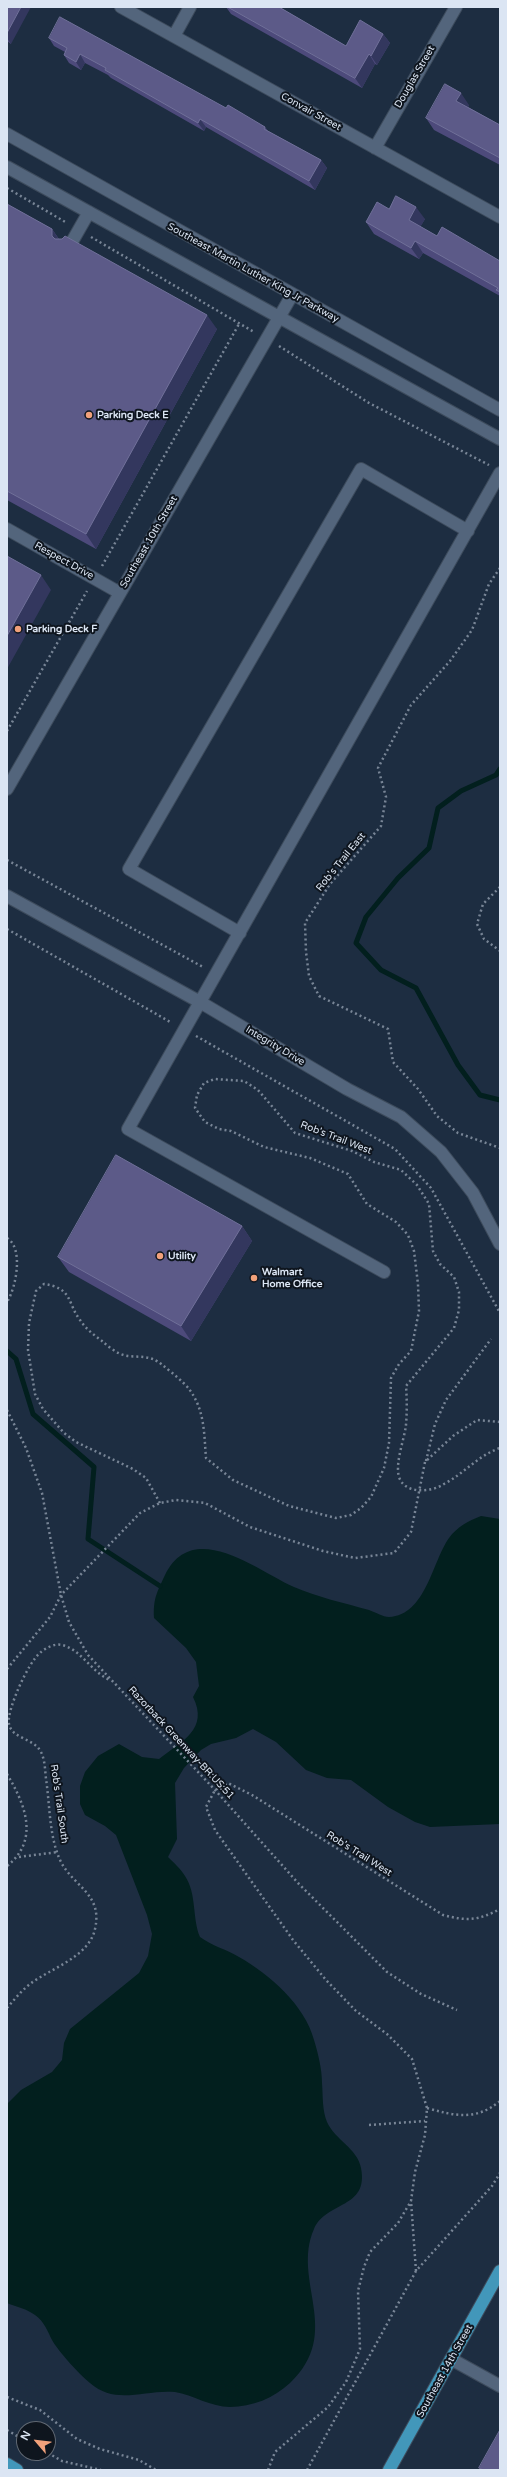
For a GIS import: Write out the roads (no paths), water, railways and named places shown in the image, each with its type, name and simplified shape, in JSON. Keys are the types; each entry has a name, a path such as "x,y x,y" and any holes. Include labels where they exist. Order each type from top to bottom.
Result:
{"main road":[{"name":"Southeast 14th Street","path":"389,2470 500,2271"},
{"path":"7,2464 17,2470"}],"street":[{"name":"Convair Street","path":"121,7 500,217"},
{"path":"174,36 190,7"},
{"name":"Douglas Street","path":"375,148 456,7"},
{"name":"Southeast Martin Luther King Jr Parkway","path":"7,134 292,295 500,410"},
{"path":"7,167 500,439"},
{"path":"69,247 89,212"},
{"name":"Southeast 10th Street","path":"7,789 292,295"},
{"path":"240,933 129,869 361,469 468,531"},
{"path":"384,1272 128,1129 468,531 497,470"},
{"name":"Respect Drive","path":"7,529 120,593"},
{"name":"Integrity Drive","path":"7,896 200,1002 347,1089 401,1117 441,1152 473,1193 500,1244"},
{"path":"451,2359 500,2386"}],"waterway":[{"path":"500,769 496,775 461,791 438,808 429,848 398,878 366,917 356,943 381,970 416,988 458,1065 480,1095 500,1100"},
{"path":"7,1351 16,1359 33,1414 94,1467 88,1539 160,1586"}],"place":[{"name":"Parking Deck E","path":"89,415"},
{"name":"Parking Deck F","path":"18,629"},
{"name":"Utility","path":"160,1256"},
{"name":"Walmart Home Office","path":"254,1278"}]}
